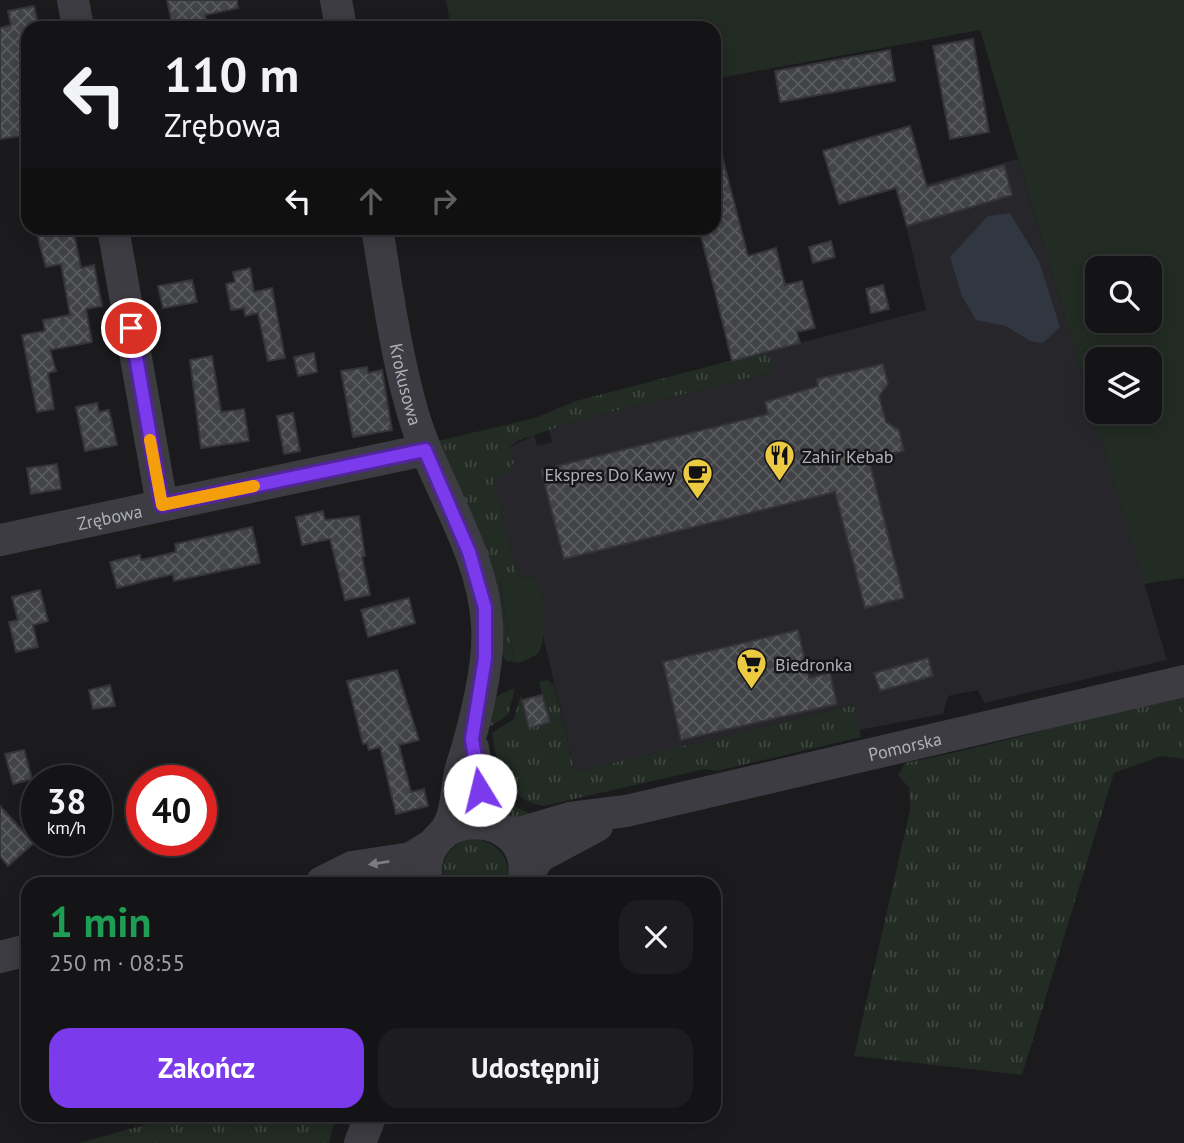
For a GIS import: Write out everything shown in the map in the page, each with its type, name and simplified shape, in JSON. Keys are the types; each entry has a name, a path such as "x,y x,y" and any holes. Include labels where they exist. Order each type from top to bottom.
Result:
{"street":[{"path":"73,0 77,21"},
{"path":"336,0 340,21"},
{"path":"114,235 162,505"},
{"name":"Krokusowa","path":"378,235 400,361 425,450 469,552 485,608 486,650 472,739 460,770 453,818 438,839 426,864 427,877"},
{"name":"Zrębowa","path":"0,540 425,450"},
{"name":"Pomorska","path":"438,839 451,828 472,822 519,833 570,818 626,811 1184,681"},
{"name":"Krokusowa","path":"472,739 483,807 499,828 519,847 523,858 524,877"},
{"name":"Pomorska","path":"527,877 538,857 626,811"},
{"path":"335,877 352,867 411,858 438,839"},
{"path":"0,957 21,952"},
{"path":"360,1143 368,1122"}],"shaded area":[{"path":"1018,159 1085,384 1085,424 1097,424 1167,660 984,703 978,690 948,696 943,714 859,730 853,705 575,772 543,635 537,577 518,578 493,478 507,449 534,435 537,446 552,442 549,430 581,419 773,372 768,351 926,310 898,192"},
{"path":"1010,213 1039,261 1060,327 1043,343 1030,341 1006,326 976,320 962,296 950,257 988,216"}],"green space":[{"path":"446,0 1184,0 1184,578 1144,584 1097,424 1162,424 1162,347 1085,347 1085,385 980,30 721,78 721,21 450,21"},
{"path":"768,351 773,372 581,419 517,441 508,449 515,461 505,474 493,478 518,578 499,580 514,659 538,654 519,663 506,661 498,650 433,442 535,418 576,401"},
{"path":"537,577 542,595 543,637 538,654 519,661 514,659 499,579"},
{"path":"547,680 554,685 575,772 854,705 861,737 717,771 705,769 543,806 530,802 511,789 500,769 492,733 514,719 521,694 529,728 549,722 539,682"},
{"path":"515,688 508,715 485,730 492,698"},
{"path":"1184,695 1184,759 1161,756 1114,773 1022,1075 854,1056 910,810 909,788 898,775 905,763"},
{"path":"495,797 530,814 515,819 503,810"},
{"path":"465,840 482,840 496,847 508,866 508,877 443,877 444,861 448,854"},
{"path":"155,1122 334,1122 329,1143 79,1143"}],"building":[{"path":"167,0 237,0 238,8 205,15 206,21 172,21"},
{"path":"34,6 37,21 21,21 21,136 0,139 0,28 11,25 8,11"},
{"path":"973,39 989,132 950,139 933,46"},
{"path":"890,50 895,81 780,102 775,71"},
{"path":"910,126 927,187 1004,165 1012,195 907,226 896,188 839,204 823,151"},
{"path":"721,152 748,256 776,248 785,285 802,281 815,328 797,332 800,343 732,361 701,235 721,235"},
{"path":"37,235 74,235 81,268 94,265 102,306 86,309 92,342 50,350 56,371 48,373 54,409 37,412 22,335 45,331 43,320 70,315 61,264 46,267"},
{"path":"831,241 835,257 813,263 809,247"},
{"path":"250,268 254,292 272,288 285,358 268,361 258,313 245,316 244,308 231,310 226,284 235,282 233,272"},
{"path":"192,280 197,302 163,308 158,286"},
{"path":"883,285 889,309 871,313 866,289"},
{"path":"314,353 317,372 298,376 294,357"},
{"path":"212,356 221,412 244,409 249,441 201,448 190,360"},
{"path":"883,364 888,384 879,396 886,422 899,430 904,451 869,460 904,598 865,608 835,492 564,559 541,470 768,414 765,402 818,386 817,379"},
{"path":"367,367 368,373 382,370 392,430 353,437 341,371"},
{"path":"97,403 99,412 109,410 117,445 85,451 76,407"},
{"path":"293,413 300,451 284,454 277,416"},
{"path":"57,464 61,489 31,494 27,468"},
{"path":"323,511 325,520 359,516 365,556 362,557 370,595 345,600 330,539 302,545 296,517"},
{"path":"252,527 260,563 174,581 173,574 117,588 110,562 140,555 141,560 176,552 175,544"},
{"path":"40,590 48,621 33,625 38,647 16,652 9,622 18,620 12,597"},
{"path":"409,598 415,623 368,637 361,610"},
{"name":"Biedronka","path":"798,630 809,678 830,673 837,704 681,740 663,662"},
{"path":"928,658 933,676 880,691 874,673"},
{"path":"397,670 419,740 399,745 411,792 424,789 428,806 396,814 380,747 369,750 367,743 363,744 347,681"},
{"path":"110,685 115,706 93,709 89,690"},
{"path":"542,695 550,722 529,728 522,700"},
{"path":"24,750 28,765 21,765 21,782 13,784 5,754"},
{"path":"0,806 21,829 21,854 8,866 0,856"}],"slow traffic":[{"path":"150,440 162,505 254,486"}],"place":[{"name":"Zahir Kebab","path":"779,483"},
{"name":"Ekspres Do Kawy","path":"698,501"},
{"name":"Biedronka","path":"752,691"}],"route":[{"path":"131,328 162,505 425,450 469,552 485,608 487,643 472,739 480,790"}]}
